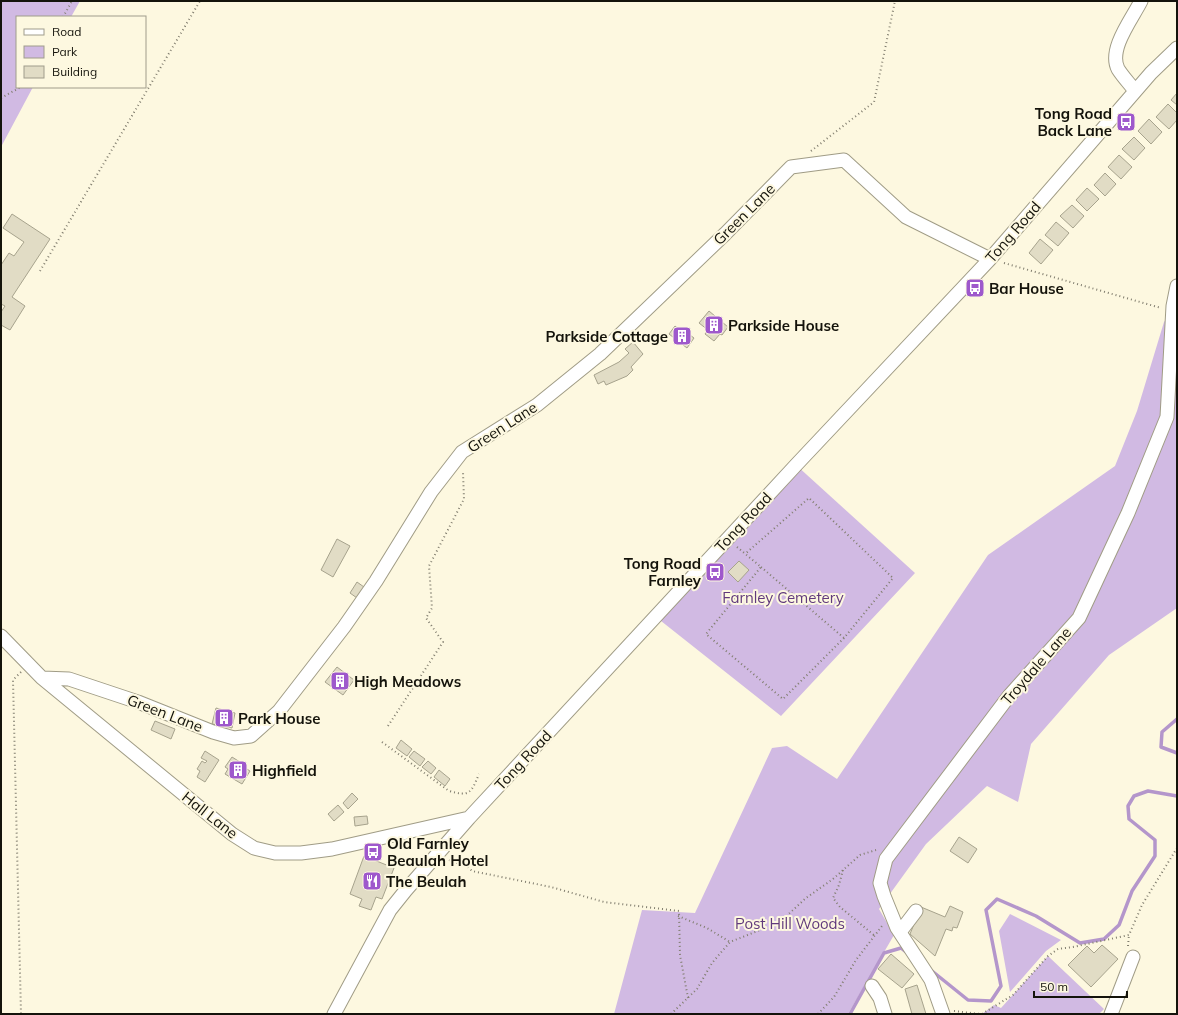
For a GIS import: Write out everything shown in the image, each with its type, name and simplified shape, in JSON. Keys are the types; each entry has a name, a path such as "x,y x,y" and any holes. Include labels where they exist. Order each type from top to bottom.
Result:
{"street":[{"path":"1135,91 1118,68 1115,54 1118,43 1141,1"},
{"name":"Tong Road","path":"334,1014 390,910 438,853 728,538 990,259 1135,91 1177,48"},
{"name":"Green Lane","path":"42,678 69,679 138,702 213,732 234,738 251,736 279,711 344,627 376,581 431,492 462,452 537,405 600,354 725,234 791,167 844,160 906,217 990,259"},
{"name":"Troydale Lane","path":"943,1013 932,980 902,935 892,917 884,896 880,882 886,859 1009,696 1078,618 1128,513 1167,418 1172,311 1177,286"},
{"name":"Hall Lane","path":"1,636 42,678 232,834 254,848 275,853 301,853 332,849 469,818"},
{"path":"902,935 916,911"},
{"path":"1111,1014 1133,957"},
{"path":"872,986 880,998 885,1014"}],"path":[{"path":"64,16 72,1"},
{"path":"40,271 200,1"},
{"path":"808,153 874,102 895,1"},
{"path":"1,98 20,88"},
{"path":"990,259 1172,311"},
{"path":"388,726 443,642 426,618 432,608 429,566 464,499 462,452"},
{"path":"745,554 809,498 893,578 844,638 783,699 706,634 761,567"},
{"path":"728,538 844,638"},
{"path":"21,1014 13,680 28,664"},
{"path":"382,742 449,791 462,795 468,793 474,786 479,774"},
{"path":"943,1013 953,1011 981,1014 1013,995 1048,956 1058,949 1129,935 1142,905 1177,848"},
{"path":"438,853 448,859 468,867 472,871 551,887 604,902 679,910 680,955 688,998"},
{"path":"671,1014 697,989 712,963 730,942 780,922 806,898 860,855"},
{"path":"844,869 833,898 840,907 875,936"},
{"path":"678,916 707,928 730,942"},
{"path":"818,1014 834,998 856,960 884,923"}],"green space":[{"path":"1,1 80,1 72,16 16,16 16,88 32,88 1,147"},
{"name":"Post Hill Woods","path":"1177,286 1177,608 1109,655 1031,744 1018,802 987,786 926,844 879,909 894,935 848,1014 614,1014 642,910 695,913 772,748 787,746 837,779 988,555 1115,466 1137,411 1164,322 1172,311"},
{"name":"Farnley Cemetery","path":"796,465 915,573 781,716 656,617"},
{"path":"1010,914 1061,940 1046,951 1010,992 999,931"},
{"path":"1048,956 1104,1009 1099,1014 982,1014 994,1005 1001,1008"}],"building":[{"path":"1177,93 1177,105 1171,100"},
{"path":"1168,104 1177,113 1177,120 1169,129 1156,117"},
{"path":"1149,119 1162,132 1151,144 1138,131"},
{"path":"1134,137 1145,148 1134,160 1122,149"},
{"path":"1119,155 1132,167 1121,179 1108,167"},
{"path":"1105,173 1116,184 1105,196 1094,185"},
{"path":"1087,188 1099,199 1087,211 1076,200"},
{"path":"1072,205 1084,216 1073,228 1060,216"},
{"path":"12,214 50,239 12,297 25,306 10,330 1,325 1,312 5,306 1,304 1,265 9,253 14,256 24,242 3,228"},
{"path":"1056,222 1069,233 1058,246 1045,235"},
{"path":"1040,239 1053,250 1041,264 1029,253"},
{"name":"Parkside House","path":"709,311 728,327 722,335 720,334 714,341 705,334 708,330 699,323"},
{"name":"Parkside Cottage","path":"675,326 685,334 686,332 694,338 687,348 669,334"},
{"path":"633,342 643,354 631,367 633,370 627,376 606,385 604,381 598,384 594,375 619,362 629,353 625,349"},
{"path":"337,539 350,546 333,577 321,570"},
{"path":"739,561 749,570 738,582 728,572"},
{"path":"357,582 364,587 357,598 350,593"},
{"name":"High Meadows","path":"337,667 354,680 343,695 325,682"},
{"name":"Park House","path":"216,708 235,713 232,728 212,724"},
{"path":"155,721 175,729 171,739 151,730"},
{"path":"401,740 412,749 407,756 396,748"},
{"path":"205,751 219,760 205,782 197,777 200,771 197,769 202,761 205,763 207,761 201,758"},
{"path":"414,751 425,759 420,766 409,757"},
{"name":"Highfield","path":"232,757 240,762 239,764 250,771 242,784 225,774 228,769 225,767"},
{"path":"428,761 436,768 431,774 422,767"},
{"path":"439,770 450,779 445,786 434,777"},
{"path":"352,793 358,799 348,809 343,803"},
{"path":"338,805 344,812 334,821 328,814"},
{"path":"367,816 368,824 355,826 354,817"},
{"path":"959,837 977,849 968,863 950,851"},
{"name":"The Beulah","path":"364,856 394,868 382,899 376,897 371,910 359,906 362,899 350,894"},
{"path":"950,906 963,912 957,928 953,927 952,931 946,929 935,956 910,934 921,907 945,917"},
{"path":"1102,945 1118,959 1091,987 1068,965 1087,946 1094,953"},
{"path":"891,954 914,974 902,988 878,969"},
{"path":"917,985 926,1014 912,1014 905,989"}],"waterway":[{"path":"1177,719 1162,732 1161,747 1177,753"},
{"path":"932,971 968,1000 991,1001 1001,986 986,910 997,899 1036,916 1080,943 1104,939 1119,925 1132,891 1155,856 1155,840 1129,819 1128,806 1134,796 1148,791 1177,796"},
{"path":"850,1014 884,953 901,948 906,952"}],"place":[{"name":"Tong Road Back Lane","path":"1126,122"},
{"name":"Bar House","path":"975,288"},
{"name":"Parkside House","path":"714,325"},
{"name":"Parkside Cottage","path":"682,336"},
{"name":"Tong Road Farnley","path":"715,572"},
{"name":"High Meadows","path":"340,681"},
{"name":"Park House","path":"224,718"},
{"name":"Highfield","path":"238,770"},
{"name":"Old Farnley Beaulah Hotel","path":"373,852"},
{"name":"The Beulah","path":"372,881"}]}
